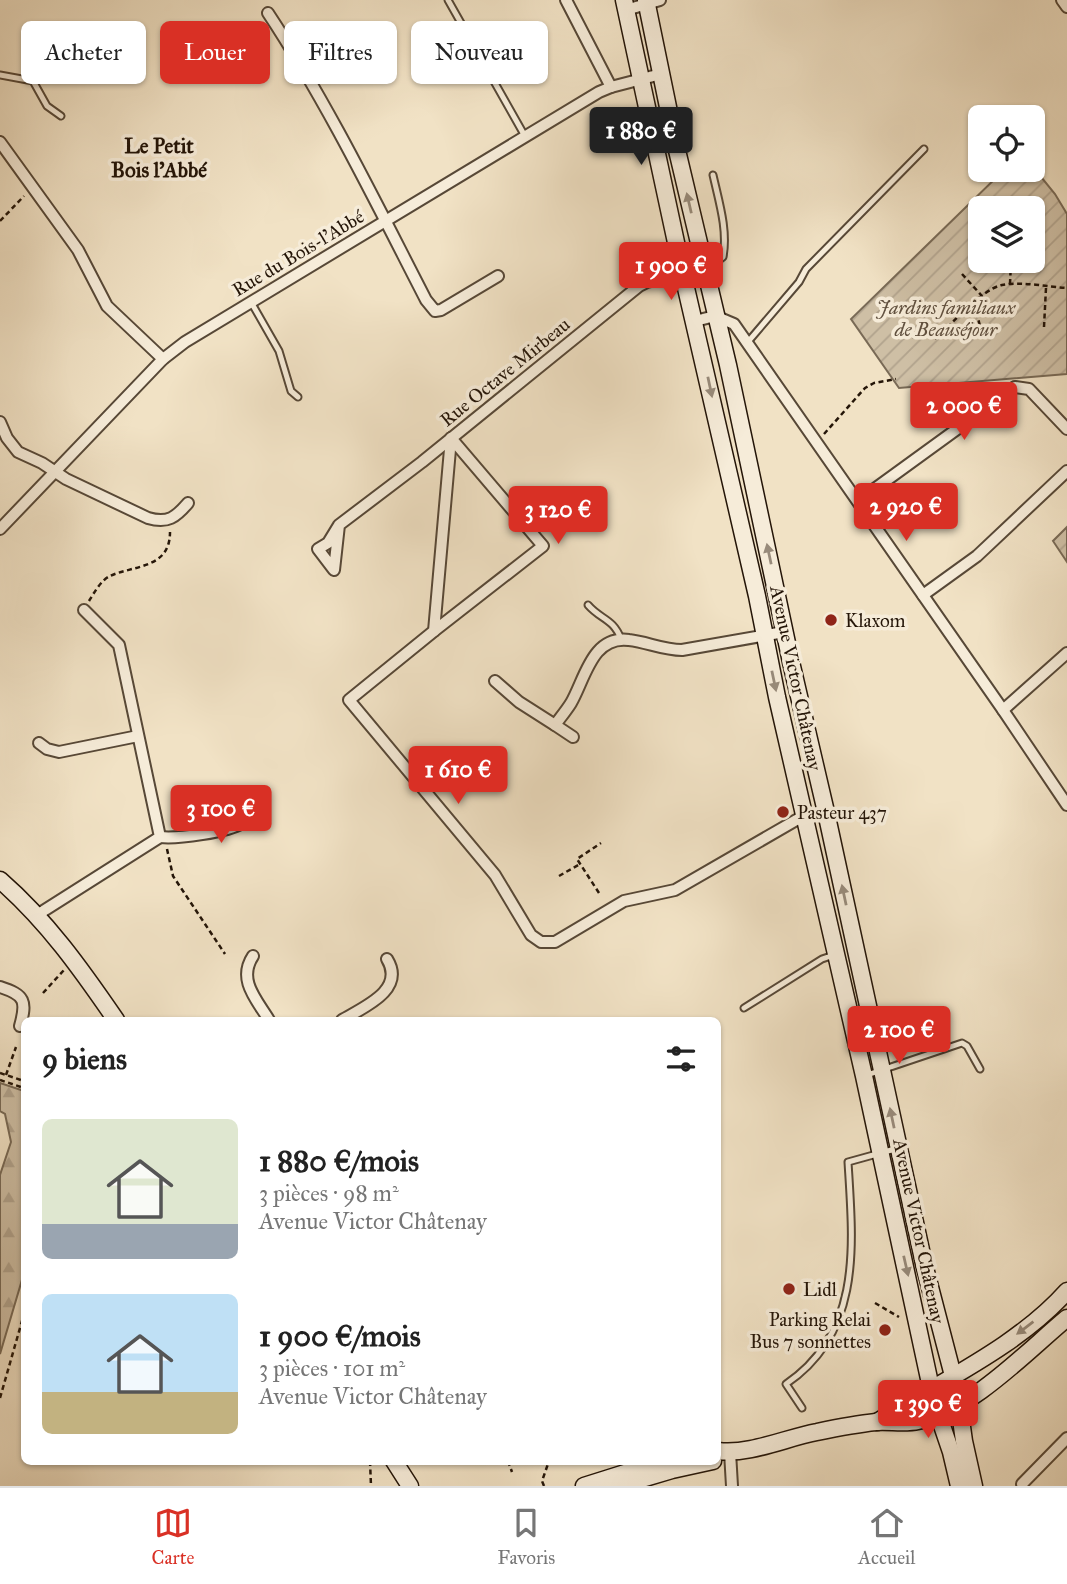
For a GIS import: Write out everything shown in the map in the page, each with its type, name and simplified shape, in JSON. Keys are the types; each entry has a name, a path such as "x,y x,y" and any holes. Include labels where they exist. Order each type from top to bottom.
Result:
{"main road":[{"name":"Avenue Victor Châtenay","path":"651,2 662,74 704,270 766,538 784,632 898,1148 952,1375 974,1486"},
{"name":"Avenue Victor Châtenay","path":"625,5 931,1388 959,1486"},
{"path":"789,747 810,742"},
{"path":"0,880 37,915 74,959 114,1017"},
{"path":"876,1422 1016,1335 1065,1296"},
{"path":"722,1454 817,1432 876,1422 916,1422 939,1416 959,1407 1067,1318"},
{"path":"397,1465 410,1486"},
{"path":"584,1486 650,1465"},
{"path":"618,1486 694,1465"}],"street":[{"path":"566,0 611,87"},
{"path":"1062,0 1067,6"},
{"path":"625,5 651,2"},
{"path":"268,13 291,47 426,300 435,311 498,276"},
{"name":"Rue du Bois-l'Abbé","path":"0,529 163,359 185,342 611,87 662,74"},
{"path":"0,142 78,250 107,306 163,359"},
{"name":"Rue Octave Mirbeau","path":"339,526 639,286 704,270"},
{"path":"695,321 715,316 734,324 1067,805"},
{"path":"858,501 1015,387 1029,389 1067,429"},
{"path":"0,422 7,438 18,452 55,473 156,520 176,517 188,503"},
{"path":"434,631 451,438"},
{"path":"451,438 543,546 349,700 495,875 536,939 546,943 555,942 624,901 676,890 805,816"},
{"path":"923,595 977,556 1067,471"},
{"path":"84,610 119,645 163,841"},
{"path":"555,725 571,703 595,655 605,645 621,640 682,650 784,632"},
{"path":"1003,710 1067,653"},
{"path":"495,681 519,702 573,737"},
{"path":"38,743 59,752 138,736"},
{"path":"37,915 163,841 238,825 250,817 255,806"},
{"path":"253,956 246,971 247,981 267,1017"},
{"path":"346,1017 387,990 392,977 387,958"},
{"path":"0,987 18,993 21,997 24,1008 22,1017"},
{"path":"20,1026 21,1022"},
{"path":"1022,1484 1067,1438"},
{"path":"722,1454 732,1486"}],"lane":[{"path":"448,0 526,138"},
{"path":"0,75 33,81 47,106 61,116"},
{"path":"747,343 799,282 806,269 924,149"},
{"path":"704,270 714,266 723,257 724,250 725,232 713,175"},
{"path":"251,302 279,351 291,391 298,397"},
{"path":"588,605 612,621 621,640"},
{"path":"744,1008 822,959 836,955"},
{"path":"864,1076 962,1043 967,1046 979,1069"},
{"path":"802,1408 786,1384 811,1365 823,1350 834,1328 849,1283 852,1230 848,1162 898,1148"}],"path":[{"path":"0,221 26,194"},
{"path":"1010,284 1011,273"},
{"path":"962,274 982,296"},
{"path":"935,339 992,289 1010,284 1067,288"},
{"path":"1044,327 1046,287"},
{"path":"974,304 982,333"},
{"path":"903,324 914,338"},
{"path":"824,434 864,388 874,383 896,379"},
{"path":"89,599 107,577 151,565 170,543"},
{"path":"163,841 173,876 225,954"},
{"path":"599,892 577,859 601,844"},
{"path":"559,876 580,864"},
{"path":"43,993 66,968"},
{"path":"6,1075 16,1047"},
{"path":"0,1073 21,1080"},
{"path":"0,1080 21,1087"},
{"path":"875,1303 907,1322"},
{"path":"0,1398 21,1324"},
{"path":"370,1465 371,1486"},
{"path":"509,1465 512,1472"},
{"path":"544,1486 542,1480 548,1465"}],"green space":[{"name":"Jardins familiaux de Beauséjour","path":"992,182 1045,182 1067,214 1067,374 899,388 851,319 968,205 968,273 1045,273 1045,196 977,196"},
{"path":"1067,527 1067,562 1053,541"},
{"path":"0,1083 21,1090 21,1283 0,1354 0,1175 11,1142 5,1114 0,1111"}],"place":[{"name":"Klaxom","path":"831,620"},
{"name":"Pasteur 437","path":"783,812"},
{"name":"Lidl","path":"789,1289"},
{"name":"Parking Relai Bus 7 sonnettes","path":"885,1330"}],"district":[{"name":"Le Petit Bois l'Abbé","path":"159,158"}]}
